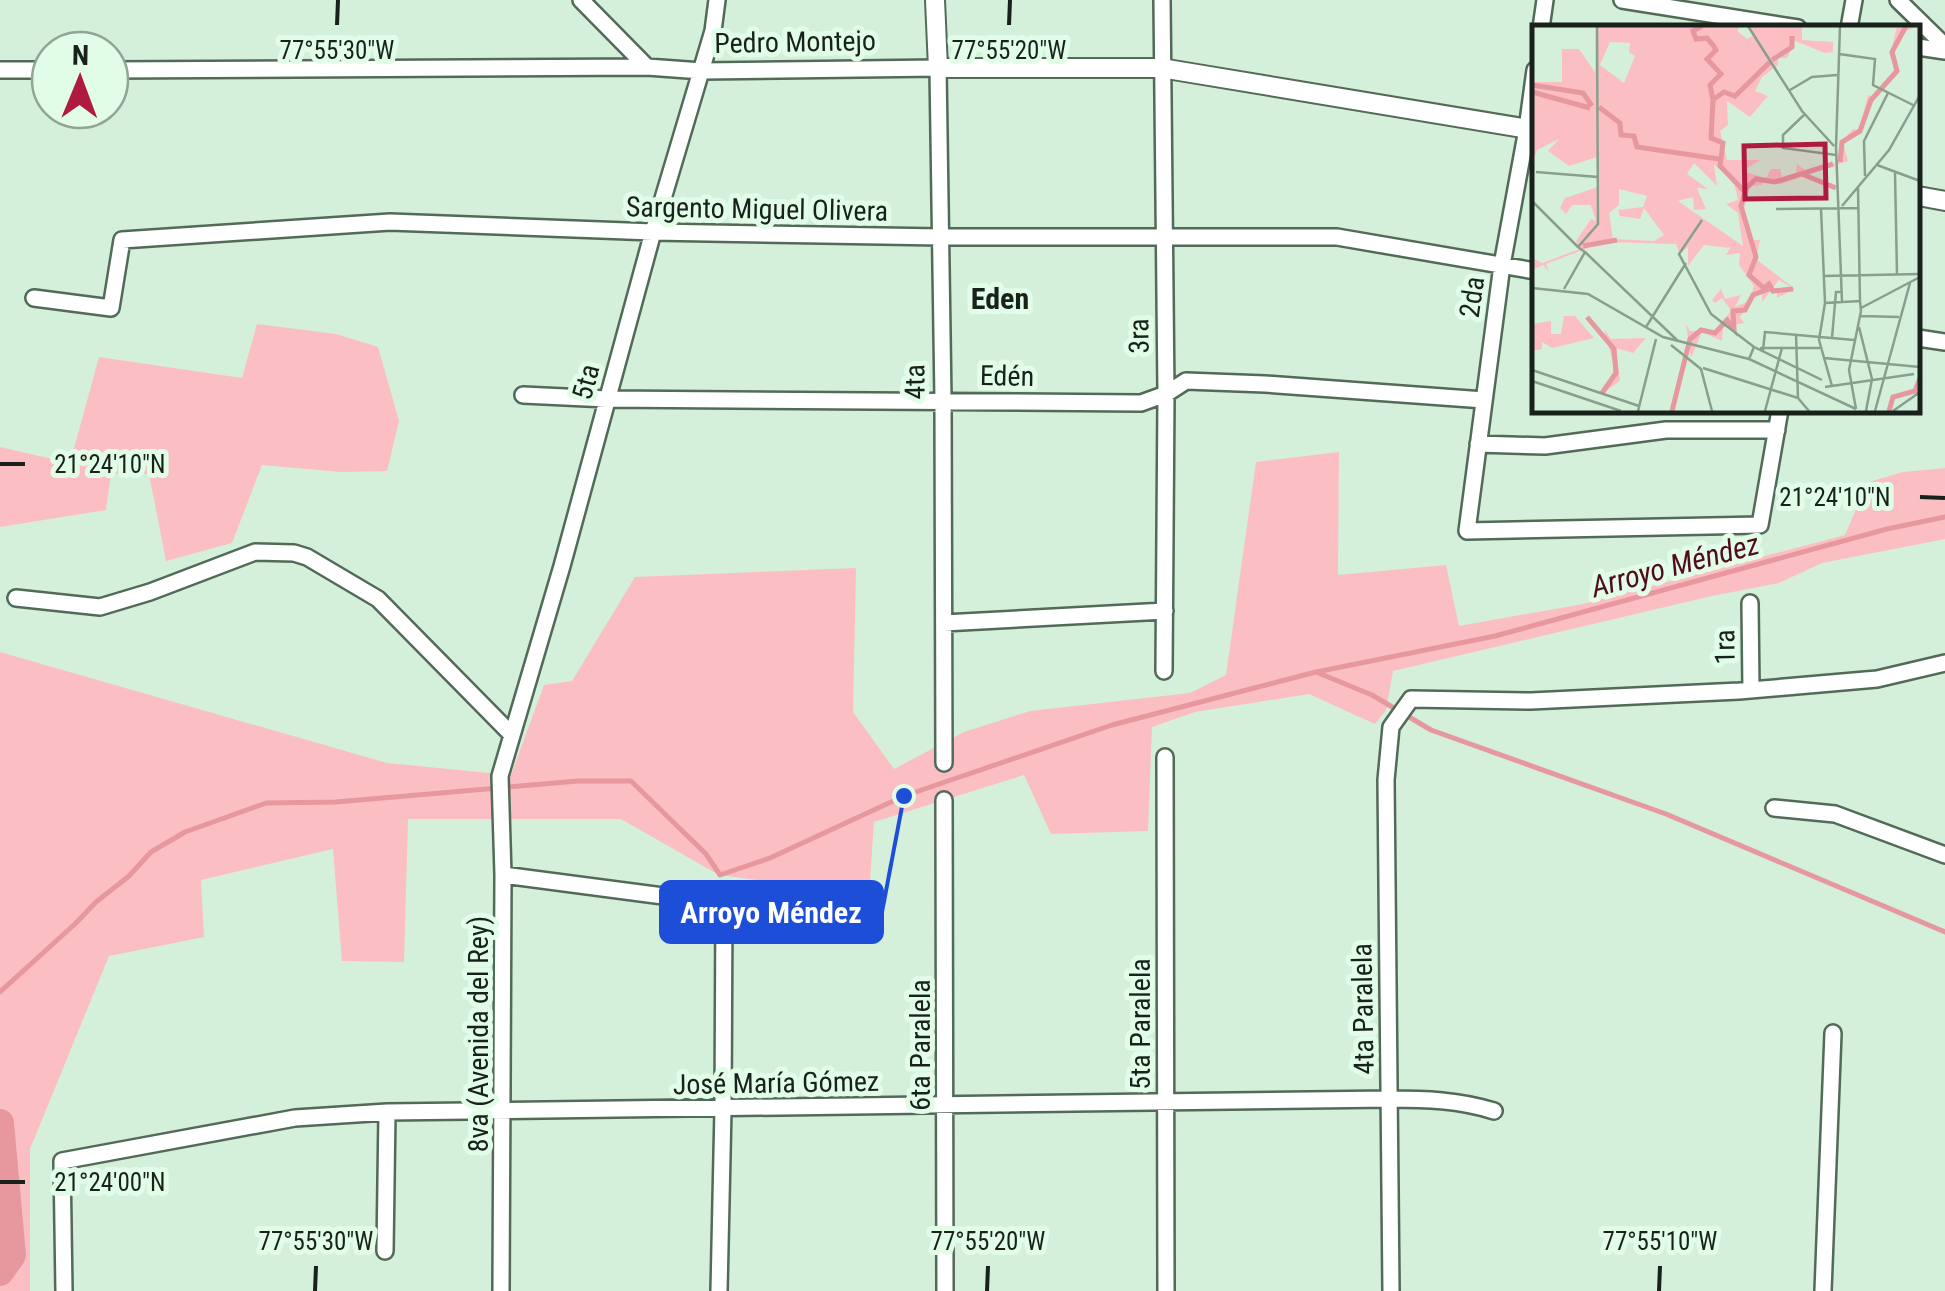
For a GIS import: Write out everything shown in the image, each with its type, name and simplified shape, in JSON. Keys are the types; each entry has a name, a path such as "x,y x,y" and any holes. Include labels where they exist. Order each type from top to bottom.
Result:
{"street":[{"path":"581,0 647,67"},
{"name":"5ta","path":"500,776 702,71 718,0"},
{"name":"4ta","path":"935,0 943,400 944,763"},
{"name":"3ra","path":"1162,0 1164,671"},
{"path":"1541,25 1545,0"},
{"path":"1622,0 1779,25"},
{"path":"1850,25 1854,0"},
{"path":"1898,0 1945,49"},
{"path":"1920,46 1945,49"},
{"name":"Pedro Montejo","path":"130,70 1161,68 1531,130"},
{"path":"0,70 30,70"},
{"name":"2da","path":"1531,130 1502,265 1467,531 1760,525 1777,430"},
{"path":"1920,196 1945,201"},
{"name":"Sargento Miguel Olivera","path":"34,298 111,308 122,240 390,222 941,238 1336,236 1532,270"},
{"path":"1920,338 1945,342"},
{"name":"Edén","path":"523,396 1141,403 1186,381 1484,400"},
{"path":"1478,444 1545,446 1666,430 1777,430 1780,412"},
{"path":"16,598 100,607 254,552 294,553 308,557 378,599 510,734"},
{"name":"1ra","path":"1750,603 1751,690"},
{"path":"944,623 1166,611"},
{"path":"1751,690 1877,678 1945,663"},
{"name":"4ta Paralela","path":"1391,1291 1386,780 1391,728 1411,699 1531,701 1751,690"},
{"name":"5ta Paralela","path":"1164,756 1166,1291"},
{"name":"8va (Avenida del Rey)","path":"500,776 504,876 501,1291"},
{"name":"6ta Paralela","path":"944,800 944,1291"},
{"path":"1774,808 1835,814 1945,854"},
{"path":"504,876 724,904 720,1291"},
{"path":"1823,1291 1833,1033"},
{"name":"José María Gómez","path":"64,1291 62,1162 295,1118 387,1112 1390,1099 1470,1103 1494,1111"},
{"path":"385,1251 387,1112"}],"shaded area":[{"path":"257,324 336,334 378,347 399,421 387,471 341,472 262,465 232,543 166,561 149,474 111,474 106,510 0,527 0,447 70,463 99,357 242,378"},
{"path":"1339,452 1338,575 1446,565 1459,626 1583,604 1845,535 1862,484 1903,472 1945,468 1945,539 1822,563 1779,583 1393,671 1386,710 1375,724 1309,694 1195,712 1152,727 1148,831 1051,834 1024,775 874,822 866,940 798,934 778,883 719,875 621,819 408,819 404,962 342,961 333,849 201,880 204,937 109,956 30,1149 30,1291 0,1291 0,652 387,763 511,775 544,685 572,681 635,577 856,568 853,712 894,769 964,732 1030,711 1190,693 1226,675 1256,462"}],"waterway":[{"name":"Arroyo Méndez","path":"0,992 151,852 185,832 266,803 336,802 578,781 631,781 706,854 720,875 770,858 904,796 1112,725 1316,672 1495,636 1887,529 1945,517"},
{"path":"1316,672 1372,695 1431,730 1666,814 1945,932"},
{"path":"0,1123 12,1255 0,1272"}],"place":[{"name":"Arroyo Méndez","path":"904,796"}],"district":[{"name":"Eden","path":"1000,298"}]}
